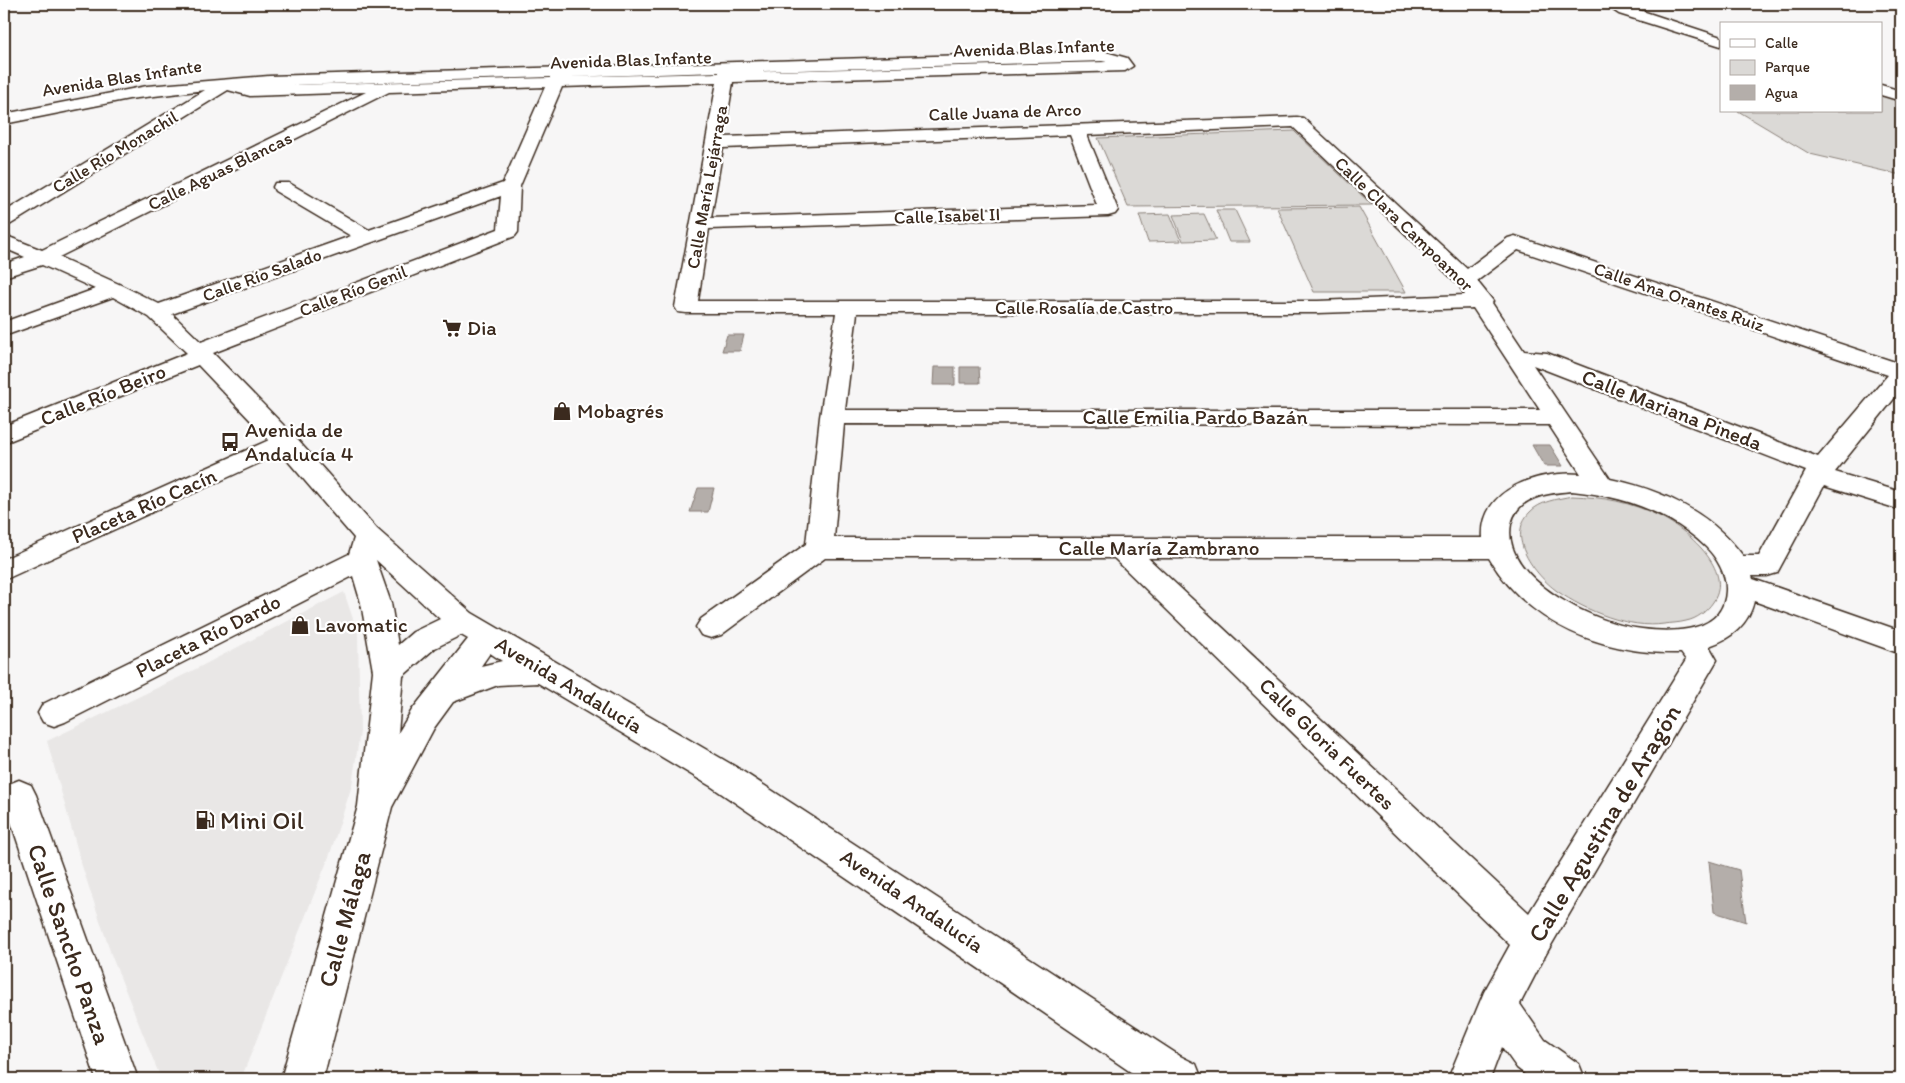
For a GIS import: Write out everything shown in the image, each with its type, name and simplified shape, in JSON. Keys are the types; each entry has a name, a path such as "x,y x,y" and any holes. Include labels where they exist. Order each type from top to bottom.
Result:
{"street":[{"path":"1611,4 1624,12 1720,42"},
{"name":"Avenida Blas Infante","path":"4,121 25,115 146,92 226,84 389,82 726,72 1102,56 1122,61 1125,66 726,72"},
{"name":"Calle María Lejárraga","path":"686,307 726,72"},
{"path":"511,186 558,77"},
{"name":"Calle Aguas Blancas","path":"4,271 40,259 381,92 389,82"},
{"name":"Calle Río Monachil","path":"4,220 226,84"},
{"path":"1882,90 1901,96"},
{"name":"Calle Juana de Arco","path":"714,143 1297,122"},
{"name":"Calle Clara Campoamor","path":"1297,122 1466,280 1482,301 1601,485"},
{"name":"Calle Isabel II","path":"700,224 1108,210 1077,130"},
{"name":"Calle Río Genil","path":"200,353 508,232 511,186"},
{"name":"Calle Río Salado","path":"157,312 511,186"},
{"name":"Calle Río Salado","path":"282,187 367,237"},
{"name":"Avenida Andalucía","path":"4,241 40,259 114,289 157,312 200,353 285,442 364,548 475,628 543,671 724,777 1172,1077"},
{"name":"Calle Ana Orantes Ruiz","path":"1466,280 1515,242 1901,374"},
{"path":"4,329 114,289"},
{"name":"Calle Rosalía de Castro","path":"686,307 846,309 1318,307 1482,301"},
{"path":"711,627 819,548 832,417 846,309"},
{"name":"Calle Río Beiro","path":"4,435 200,353"},
{"name":"Calle Mariana Pineda","path":"1519,358 1539,358 1820,472 1901,501"},
{"path":"1739,576 1767,566 1820,472 1901,374"},
{"name":"Calle Emilia Pardo Bazán","path":"832,417 1557,418"},
{"name":"Placeta Río Cacín","path":"4,570 285,442"},
{"path":"1572,482 1601,485 1625,490 1660,503 1691,521 1717,542 1739,576 1738,612 1721,631 1689,641 1652,642 1616,636 1581,623 1549,606 1513,573 1498,548 1496,527 1503,508 1519,494 1542,485 1572,482"},
{"name":"Calle Málaga","path":"302,1079 375,806 388,671 364,548"},
{"name":"Placeta Río Dardo","path":"54,713 364,548"},
{"name":"Calle María Zambrano","path":"819,548 1498,548"},
{"name":"Calle Gloria Fuertes","path":"1121,548 1533,941"},
{"path":"1739,576 1901,642"},
{"path":"388,671 424,640 475,628"},
{"name":"Calle Málaga","path":"375,806 423,719 442,693 475,628"},
{"name":"Calle Agustina de Aragón","path":"1469,1079 1498,1006 1533,941 1702,660 1689,641"},
{"path":"442,693 496,673 543,671"},
{"name":"Calle Sancho Panza","path":"4,803 19,795 117,1079"},
{"path":"1498,1006 1531,1054 1564,1079"},
{"name":"Calle Málaga","path":"282,1079 314,1033"}],"shaded area":[{"name":"Mini Oil","path":"344,592 358,634 360,732 352,785 330,854 241,1079 161,1079 112,957 82,866 47,741 188,673"}],"green space":[{"path":"1882,95 1901,101 1901,175 1810,154 1740,112 1882,112"},
{"path":"1294,131 1372,205 1128,207 1098,138"},
{"path":"1359,207 1406,292 1314,292 1277,208"},
{"path":"1216,210 1235,210 1250,242 1229,242"},
{"path":"1170,214 1181,241 1148,242 1139,215"},
{"path":"1204,214 1216,240 1183,241 1173,215"},
{"path":"1572,496 1606,499 1627,504 1659,516 1682,530 1694,540 1713,564 1718,577 1718,590 1711,605 1690,620 1651,625 1637,624 1594,612 1568,598 1548,584 1532,566 1526,555 1521,533 1523,522 1530,512 1539,505"}],"water":[{"path":"727,335 744,335 740,351 722,351"},
{"path":"934,367 955,367 955,385 933,385"},
{"path":"960,367 979,367 980,383 960,383"},
{"path":"1532,445 1550,445 1563,466 1544,466"},
{"path":"698,488 714,488 708,512 690,512"},
{"path":"1709,861 1739,870 1746,922 1714,912"}],"place":[{"name":"Dia","path":"452,328"},
{"name":"Mobagrés","path":"562,411"},
{"name":"Avenida de Andalucía 4","path":"230,442"},
{"name":"Lavomatic","path":"300,625"},
{"name":"Mini Oil","path":"205,820"}]}
